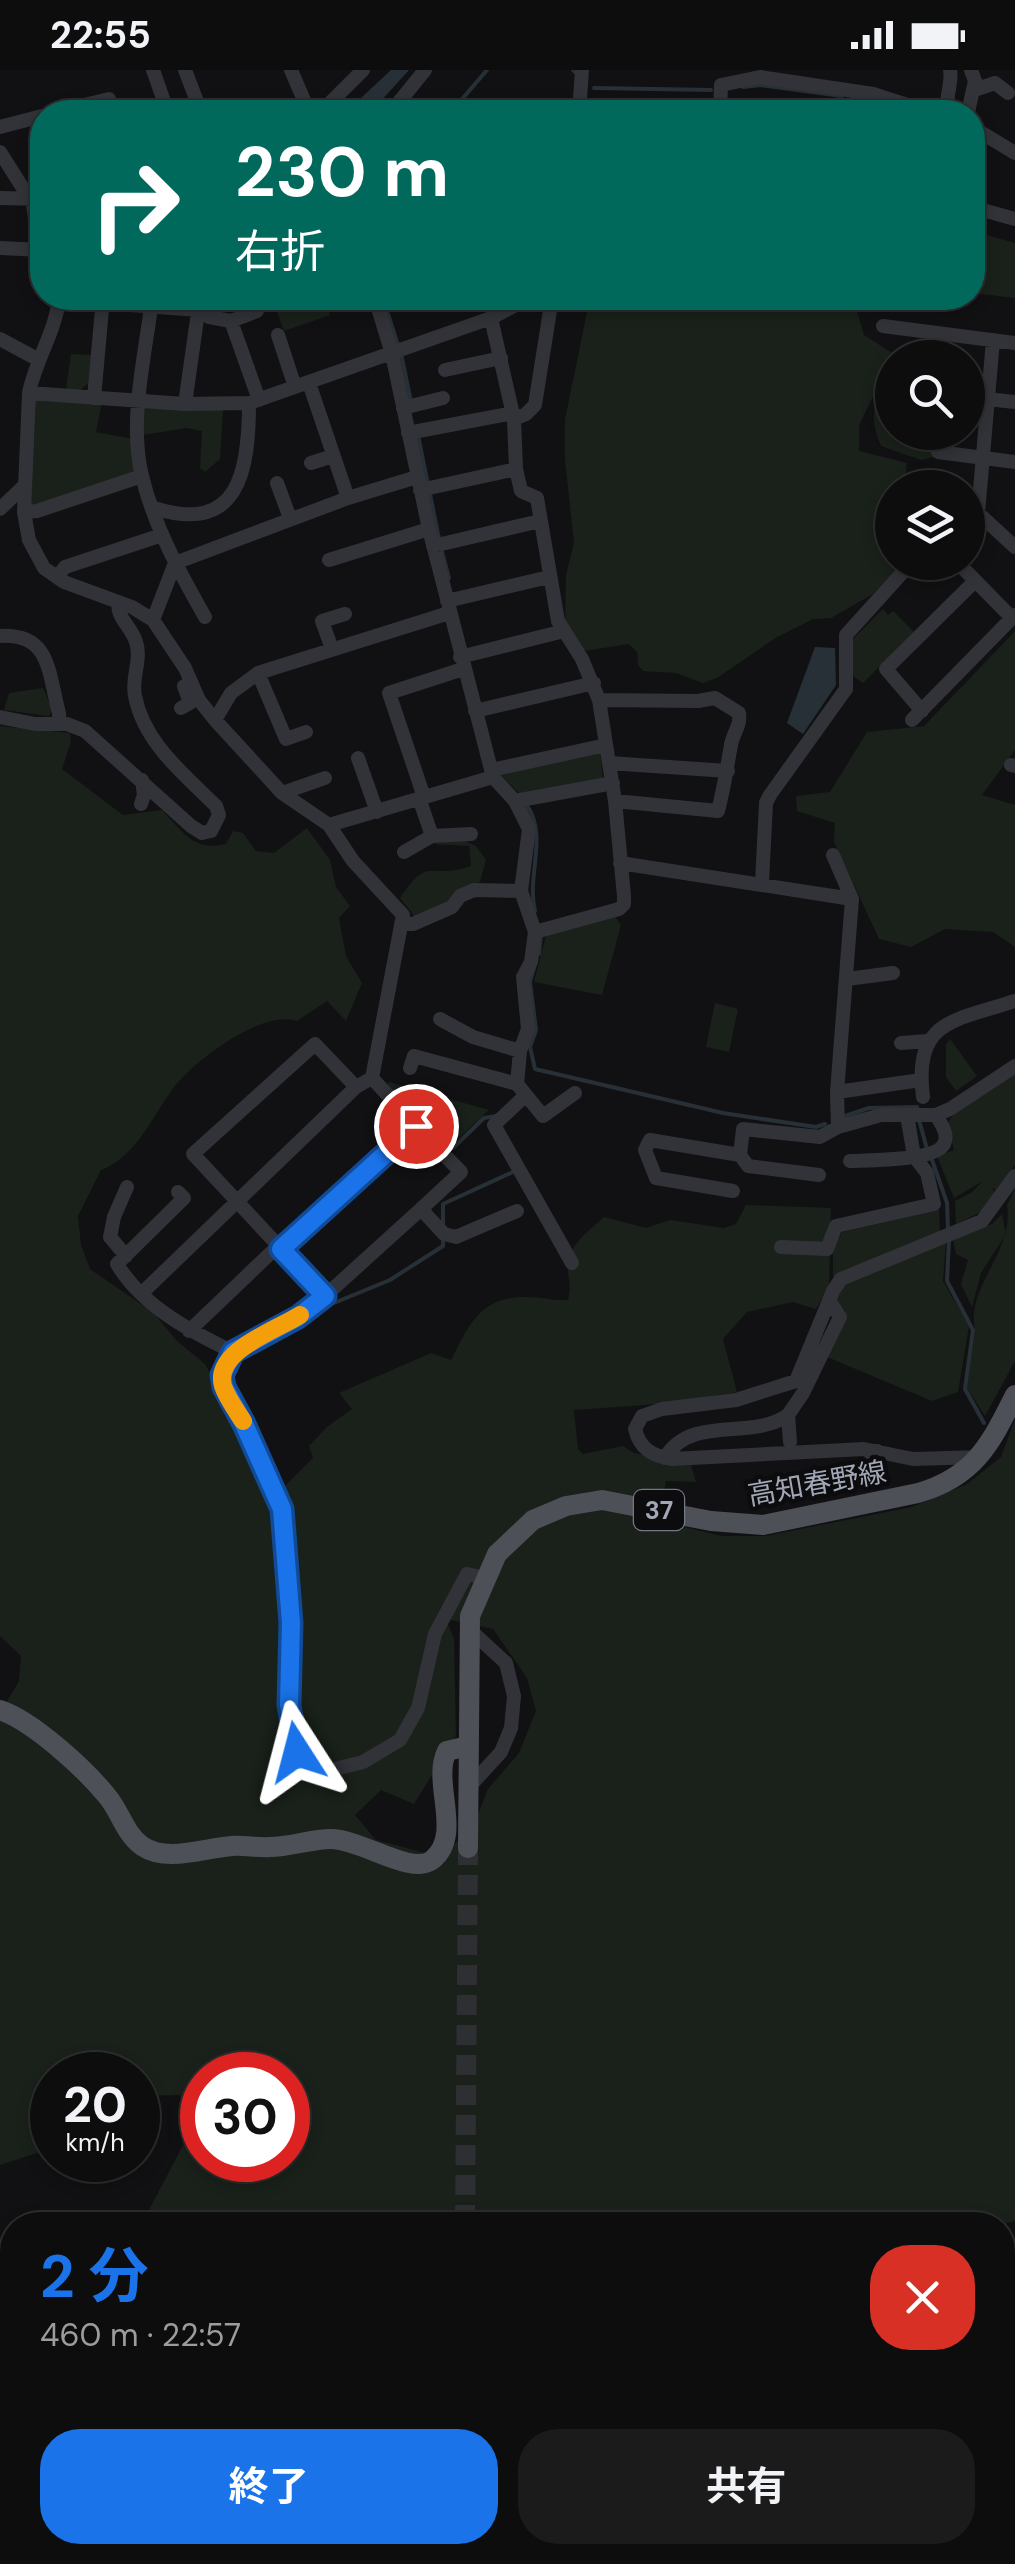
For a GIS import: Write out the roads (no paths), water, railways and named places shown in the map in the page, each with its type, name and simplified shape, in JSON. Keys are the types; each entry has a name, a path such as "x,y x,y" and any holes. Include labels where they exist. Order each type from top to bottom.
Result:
{"main road":[{"name":"高知春野線","path":"468,1848 469,1629 475,1599 498,1554 533,1520 584,1501 622,1502 711,1520 763,1524 942,1486 964,1474 980,1457 1015,1395"},
{"path":"0,1710 14,1714 40,1732 106,1794 139,1844 152,1852 169,1854 236,1845 271,1848 329,1838 353,1841 400,1863 430,1862 441,1849 446,1834 441,1763 447,1751 468,1746"}],"street":[{"path":"153,70 164,100"},
{"path":"185,70 197,100"},
{"path":"291,70 304,100"},
{"path":"333,100 364,70"},
{"path":"401,100 425,70"},
{"path":"579,100 582,70"},
{"path":"948,100 950,70"},
{"path":"971,70 971,100"},
{"path":"720,100 721,85 760,77 892,100"},
{"path":"974,90 995,83 1008,93"},
{"path":"105,100 109,99"},
{"path":"0,126 30,119"},
{"path":"985,136 1015,153"},
{"path":"0,152 30,194"},
{"path":"0,198 30,201"},
{"path":"985,211 1015,219"},
{"path":"0,248 30,246"},
{"path":"58,310 29,394 24,485 29,540 44,568 153,620 187,674 198,700 215,720 282,793 329,825 353,861 404,914 372,1078 356,1087 142,1293"},
{"path":"94,398 102,310"},
{"path":"150,310 139,401 142,476 162,535 205,617"},
{"path":"186,404 198,310"},
{"path":"203,310 208,317 230,321 256,310"},
{"path":"379,310 397,352 418,484 462,663 482,709 495,771 521,800 530,838 520,891 535,932 531,962 523,978 528,1029 520,1050 521,1089 494,1125 572,1263"},
{"path":"29,394 186,404 254,402 504,310"},
{"path":"408,434 526,414 535,405 550,310"},
{"path":"490,318 514,416 521,491 537,498 549,577 564,631 594,683 599,700 616,800 624,896 619,909 535,932"},
{"path":"154,508 194,516 227,500 237,487 249,450 254,402 230,321"},
{"path":"883,326 1015,343"},
{"path":"278,335 334,456 348,498"},
{"path":"0,339 39,360"},
{"path":"980,470 993,340"},
{"path":"446,370 501,358"},
{"path":"403,408 443,398"},
{"path":"985,399 1015,402"},
{"path":"938,452 1015,462"},
{"path":"311,463 334,456"},
{"path":"153,620 175,564 348,498 516,469"},
{"path":"24,512 142,476"},
{"path":"277,482 290,518"},
{"path":"0,509 24,485"},
{"path":"433,546 540,521"},
{"path":"985,523 1014,546"},
{"path":"329,560 428,530"},
{"path":"57,577 64,567 162,535"},
{"path":"215,720 232,693 258,673 448,607 549,577"},
{"path":"762,883 766,803 846,689 846,636 896,580"},
{"path":"974,582 1014,617 917,715 886,669 974,582"},
{"path":"0,717 85,730 197,831 212,831 218,815 216,806 151,738 142,719 134,693 136,642 119,615 119,602"},
{"path":"332,649 315,623 346,614"},
{"path":"432,836 389,693 462,663 564,631"},
{"path":"0,636 32,640 40,650 59,724"},
{"path":"258,673 286,740 306,732"},
{"path":"181,708 190,703 181,678 187,674"},
{"path":"482,709 594,683"},
{"path":"599,700 715,698 739,714 740,724 731,739 718,810 616,800"},
{"path":"329,825 422,798 495,771 606,746"},
{"path":"358,757 377,812"},
{"path":"609,764 728,771"},
{"path":"282,793 325,778"},
{"path":"140,804 144,795 142,779"},
{"path":"521,800 612,783"},
{"path":"404,852 432,836 471,834"},
{"path":"833,856 852,899 836,1092 838,1127"},
{"path":"620,864 852,899"},
{"path":"402,924 413,924 446,909 474,890 520,891"},
{"path":"846,979 893,974"},
{"path":"923,1097 921,1060 927,1041 944,1024 1015,1001"},
{"path":"440,1019 473,1037 520,1050"},
{"path":"900,1043 927,1041"},
{"path":"325,1296 193,1154 316,1044 356,1087"},
{"path":"410,1068 414,1056 521,1089 543,1116 575,1093"},
{"path":"819,1174 748,1166 740,1155 742,1129 820,1138 838,1127 881,1115 936,1114 1015,1066"},
{"path":"372,1078 461,1172 325,1296 298,1317 233,1352 222,1375 224,1387 282,1509 291,1623 291,1728 297,1752 315,1774 363,1762 400,1740 418,1708 435,1634 467,1574 485,1578"},
{"path":"836,1092 921,1080"},
{"path":"850,1161 919,1156 941,1150 946,1140 936,1114"},
{"path":"781,1247 827,1249 836,1226 934,1204 908,1115"},
{"path":"189,1331 416,1126"},
{"path":"733,1191 656,1178 644,1150 650,1140 740,1155"},
{"path":"980,1457 913,1459 864,1449 665,1458 638,1444 635,1429 642,1416 662,1409 736,1400 796,1381 841,1279 982,1220 1015,1176"},
{"path":"126,1256 110,1237 127,1187"},
{"path":"178,1192 184,1198 117,1264 128,1282 176,1324 233,1352"},
{"path":"420,1209 444,1234 456,1237 517,1211"},
{"path":"665,1458 672,1445 689,1434 774,1425 788,1414 804,1393 840,1316 829,1300"},
{"path":"788,1414 790,1442"},
{"path":"798,1480 861,1473 876,1452"},
{"path":"468,1788 501,1752 511,1728 514,1696 506,1663 469,1629"}],"waterway":[{"path":"461,100 487,70"},
{"path":"743,87 760,85 842,96"},
{"path":"594,88 711,90"},
{"path":"387,310 411,402"},
{"path":"418,435 428,485"},
{"path":"430,494 439,539"},
{"path":"441,548 449,578"},
{"path":"526,804 536,829 535,911"},
{"path":"539,954 541,934"},
{"path":"534,968 530,982 536,1030 530,1047 535,1069 723,1113 816,1127 825,1124"},
{"path":"845,1116 869,1108 918,1110"},
{"path":"453,1148 484,1118 496,1116"},
{"path":"919,1120 927,1149"},
{"path":"931,1157 947,1203 948,1230"},
{"path":"443,1224 443,1204 515,1171"},
{"path":"334,1303 390,1280 443,1246 443,1239"},
{"path":"949,1240 947,1281 973,1330 965,1389 984,1423"}],"tunnel":[{"path":"465,2212 468,1848"}]}
